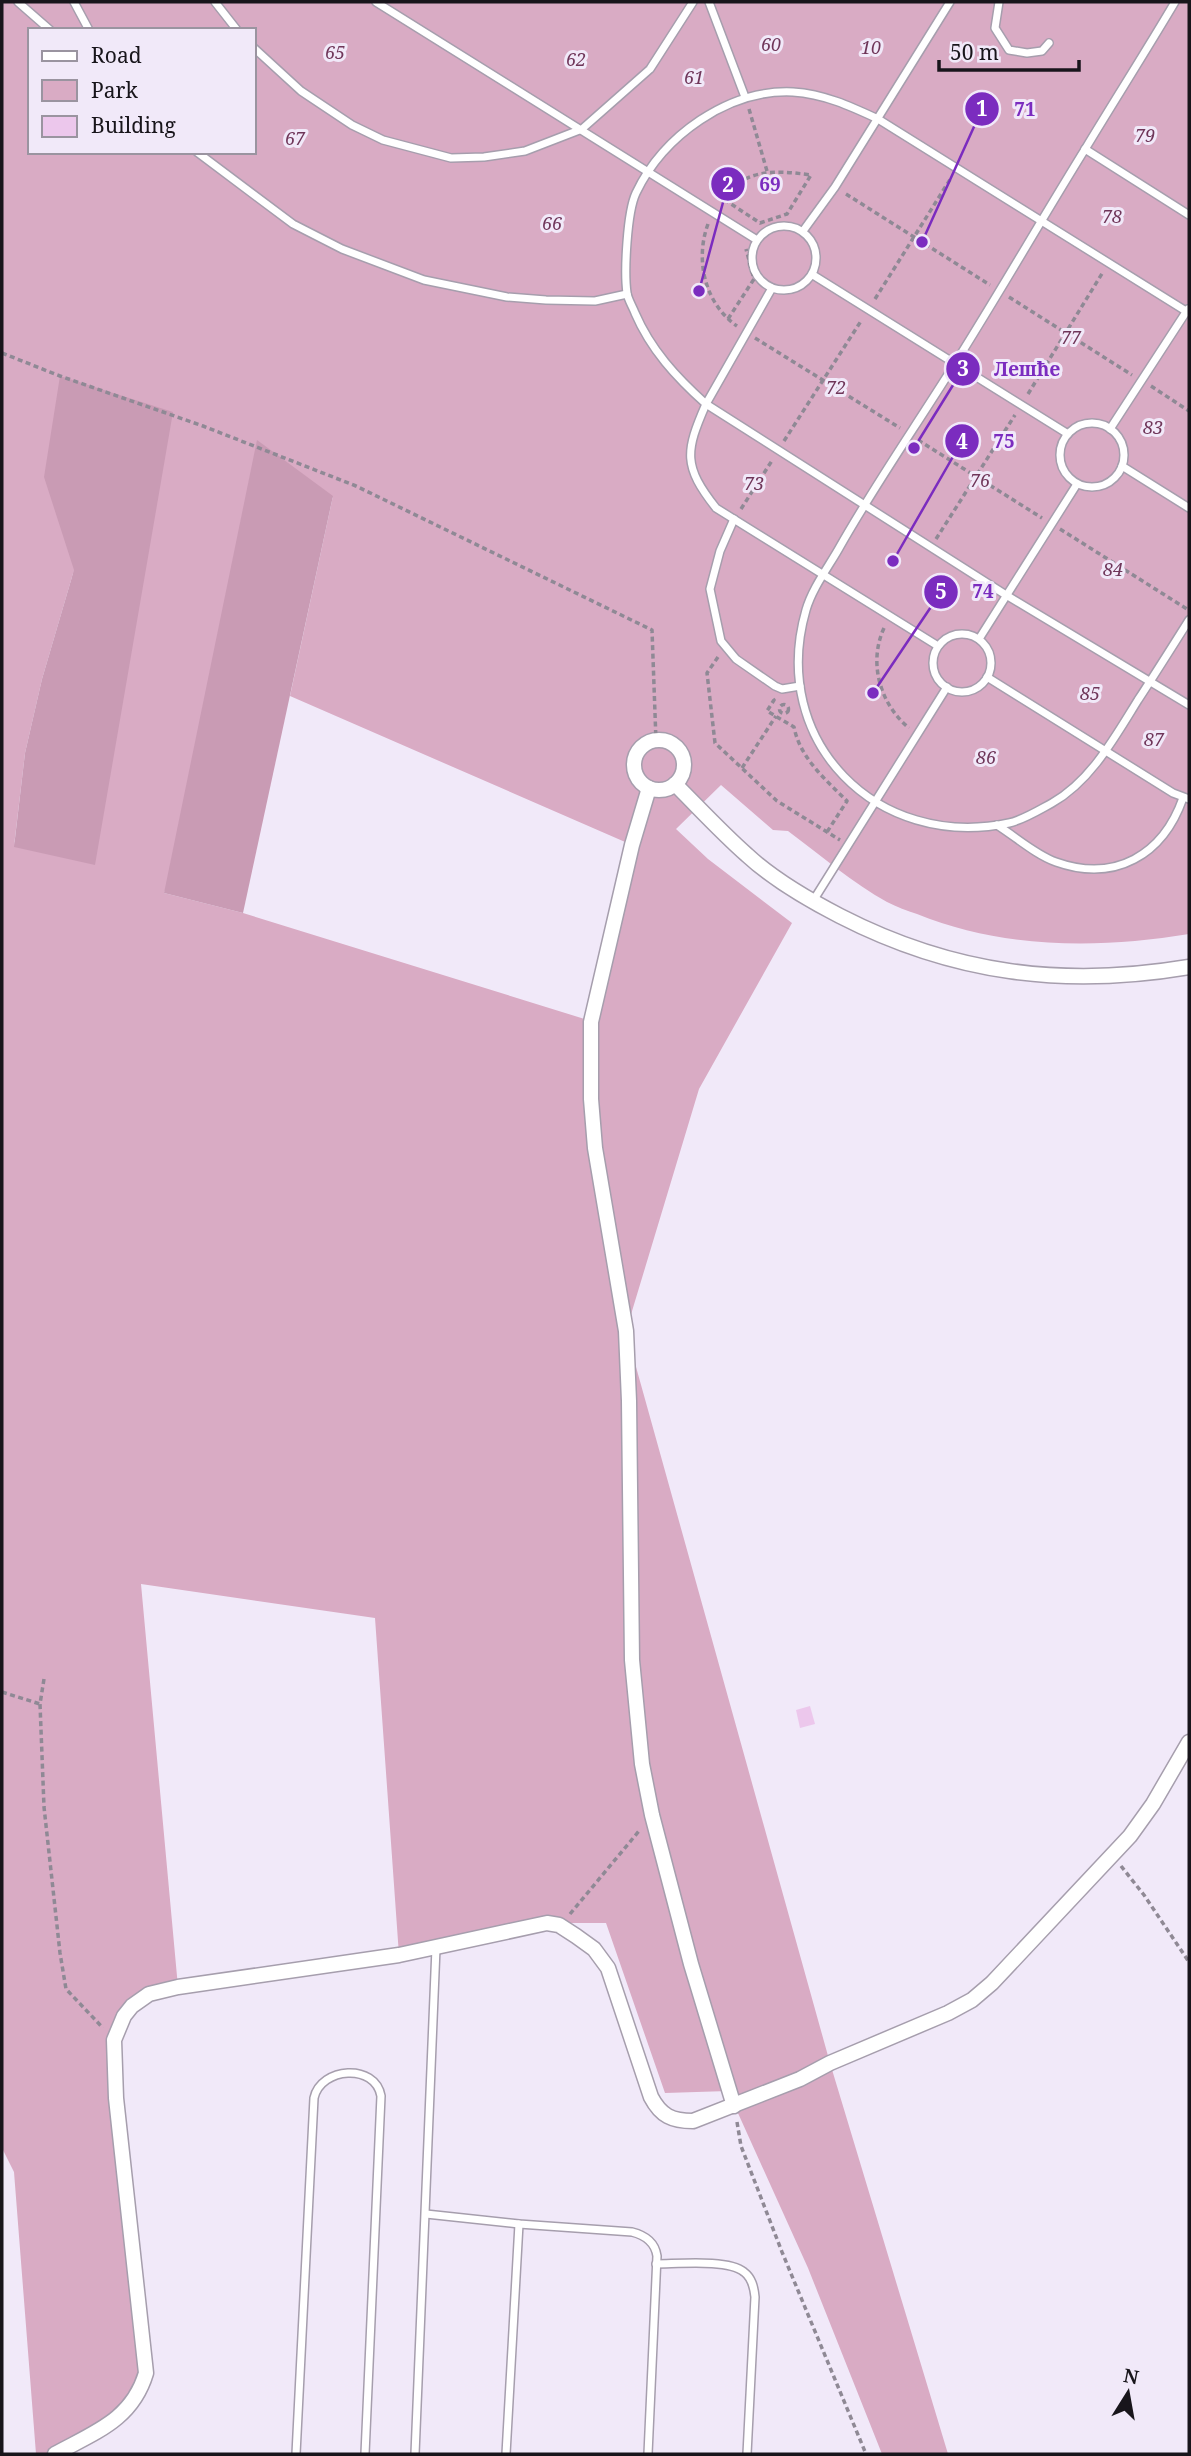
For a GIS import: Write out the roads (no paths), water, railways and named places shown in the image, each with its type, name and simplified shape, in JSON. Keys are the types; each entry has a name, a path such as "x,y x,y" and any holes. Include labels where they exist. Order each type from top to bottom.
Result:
{"street":[{"path":"656,741 673,745 683,760 683,769 675,784 665,789 649,788 638,779 635,773 635,758 643,747 656,741"},
{"path":"675,784 748,856 813,902 888,939 933,956 974,967 1073,977 1140,975 1189,967"},
{"path":"649,788 632,845 590,1035 591,1099 595,1148 626,1331 632,1660 642,1764 652,1815 691,1964 734,2106"},
{"path":"55,2454 112,2424 127,2410 141,2390 146,2373 116,2098 114,2040 124,2016 132,2006 149,1994 178,1987 399,1955 547,1923 559,1925 594,1949 608,1968 651,2097 658,2110 677,2121 693,2121 800,2079 972,2000 992,1983 1130,1836 1153,1804 1189,1742"}],"lane":[{"path":"18,2 48,28"},
{"path":"74,2 88,28"},
{"path":"215,2 235,28"},
{"path":"376,2 757,240"},
{"path":"256,50 301,91 352,125 383,141 451,158 484,157 525,151 582,129 650,69 693,2"},
{"path":"709,2 745,97"},
{"path":"803,231 835,187 950,2"},
{"path":"999,2 995,28 1009,50 1027,53 1042,51 1049,43"},
{"path":"1175,2 1000,291 864,505 823,576 807,605 800,634 797,666 800,686 816,737 837,768 858,790 897,814 932,825 971,827 997,824 1012,822 1055,801 1084,777 1105,751 1189,620"},
{"path":"1110,429 1189,310 1042,223 878,119 834,99 792,92 745,97 682,132 648,172 635,196 628,244 627,294 642,329 660,359 706,404 1006,594 1189,705"},
{"path":"1085,149 1189,215"},
{"path":"200,154 293,224 342,249 424,280 507,297 546,300 596,301 627,294"},
{"path":"780,225 803,231 816,247 813,275 803,285 793,289 772,288 760,279 752,263 752,253 757,240 766,231 780,225"},
{"path":"813,275 1068,434"},
{"path":"772,288 706,404 692,441 690,460 699,486 716,508 938,646"},
{"path":"1093,423 1110,429 1121,442 1124,458 1117,476 1098,487 1077,484 1069,478 1060,461 1063,442 1068,434 1083,424 1093,423"},
{"path":"1122,466 1189,508"},
{"path":"979,639 1077,484"},
{"path":"734,519 720,551 710,589 721,641 736,659 775,686 800,686"},
{"path":"960,634 969,634 979,639 989,650 991,659 988,677 970,691 962,692 947,687 935,672 934,654 938,646 960,634"},
{"path":"988,677 1186,799 1165,834 1142,857 1114,868 1082,869 1054,862 997,824"},
{"path":"813,902 947,687"},
{"path":"415,2454 436,1945"},
{"path":"296,2454 314,2098 315,2091 323,2081 343,2074 356,2074 372,2079 382,2096 365,2454"},
{"path":"426,2214 640,2234 652,2244 656,2250 656,2264 648,2454"},
{"path":"506,2454 519,2224"},
{"path":"656,2264 731,2266 746,2273 751,2280 755,2297 747,2454"}],"place":[{"name":"71","path":"922,242"},
{"name":"69","path":"699,291"},
{"name":"Лешће","path":"914,448"},
{"name":"75","path":"893,561"},
{"name":"74","path":"873,693"}],"park label":[{"name":"60","path":"771,44"},
{"name":"10","path":"871,47"},
{"name":"65","path":"335,52"},
{"name":"62","path":"576,59"},
{"name":"61","path":"694,77"},
{"name":"79","path":"1145,135"},
{"name":"67","path":"295,138"},
{"name":"78","path":"1112,216"},
{"name":"66","path":"552,223"},
{"name":"77","path":"1071,337"},
{"name":"72","path":"836,387"},
{"name":"83","path":"1153,427"},
{"name":"76","path":"980,480"},
{"name":"73","path":"754,483"},
{"name":"84","path":"1113,569"},
{"name":"85","path":"1090,693"},
{"name":"87","path":"1154,739"},
{"name":"86","path":"986,757"}]}
